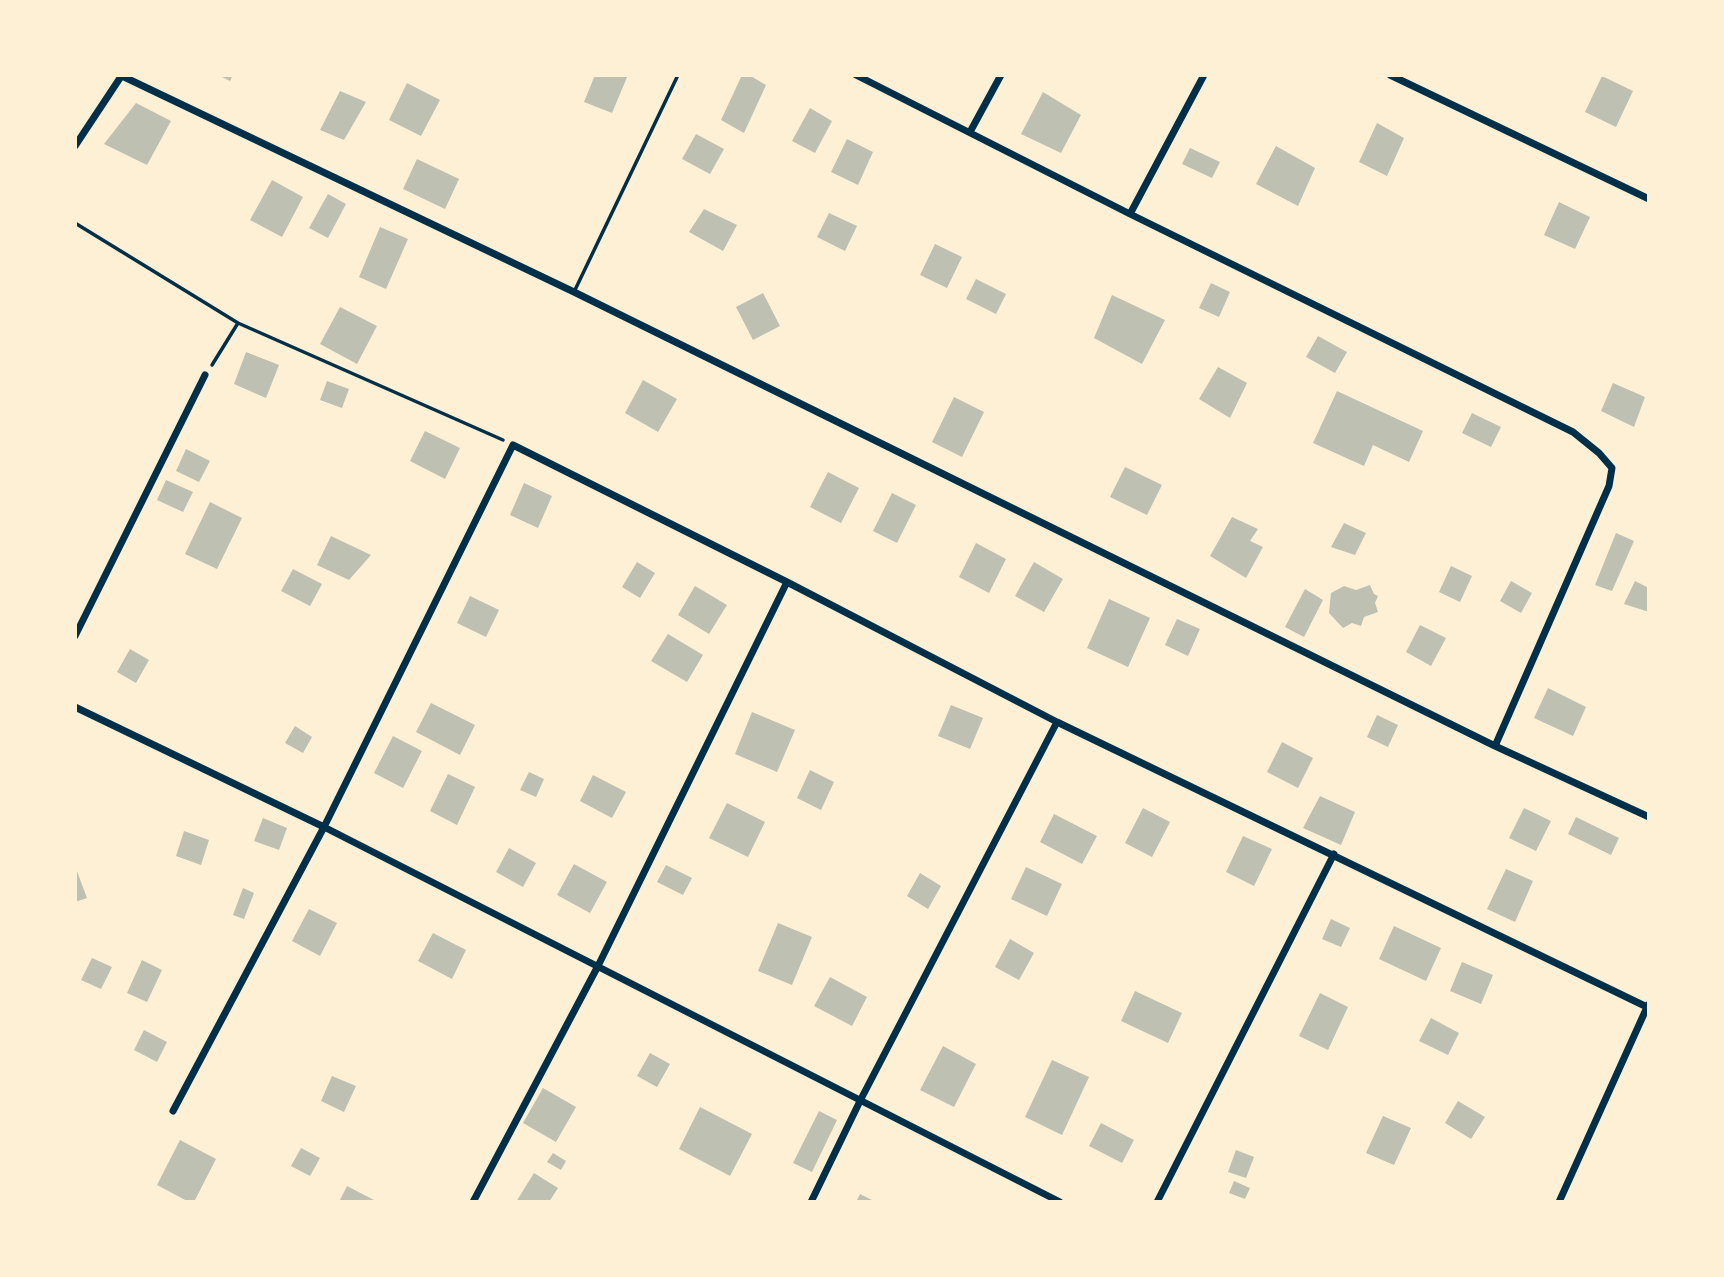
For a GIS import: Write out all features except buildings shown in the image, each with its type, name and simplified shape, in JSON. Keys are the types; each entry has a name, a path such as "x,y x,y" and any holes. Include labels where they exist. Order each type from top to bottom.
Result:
{"street":[{"path":"856,75 1130,214 1573,432 1599,453 1612,468 1609,486 1495,746"},
{"path":"970,132 1001,75"},
{"path":"1130,214 1204,75"},
{"path":"1390,75 1649,199"},
{"path":"75,146 122,76 574,292 1495,746 1649,817"},
{"path":"75,636 205,375"},
{"path":"173,1111 324,827 513,445 788,582 1057,722 1648,1005 1559,1202"},
{"path":"473,1202 598,966 788,582"},
{"path":"75,707 324,827 1060,1202"},
{"path":"811,1202 1057,722"},
{"path":"1157,1202 1334,854"}],"lane":[{"path":"574,292 678,75"}],"path":[{"path":"75,223 238,323 513,445"},
{"path":"205,375 238,323"}]}
